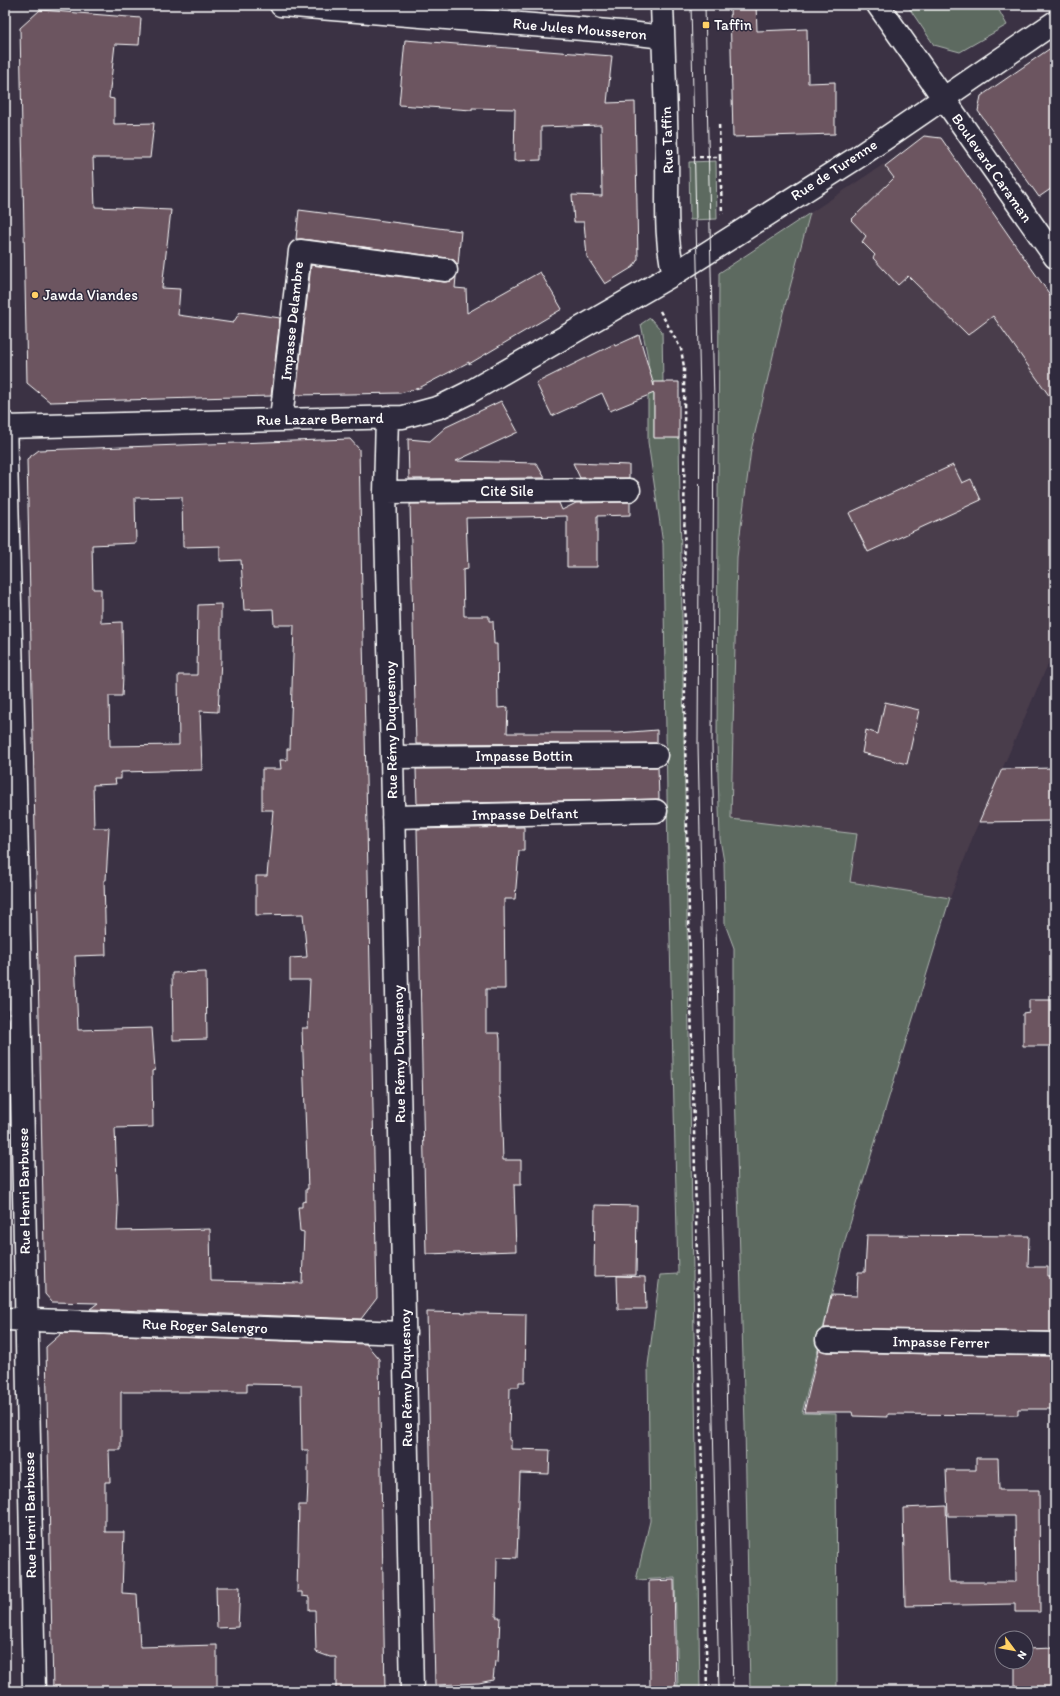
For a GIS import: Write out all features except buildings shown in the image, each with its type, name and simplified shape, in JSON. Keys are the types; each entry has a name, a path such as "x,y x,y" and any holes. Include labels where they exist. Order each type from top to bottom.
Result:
{"street":[{"name":"Rue Jules Mousseron","path":"282,5 663,36"},
{"name":"Rue Taffin","path":"662,5 668,158 668,231 670,262 674,274"},
{"name":"Boulevard Caraman","path":"878,5 1055,257"},
{"name":"Rue de Turenne","path":"609,312 674,274 861,155 1055,22"},
{"name":"Impasse Delambre","path":"281,419 300,251 446,270"},
{"name":"Rue Lazare Bernard","path":"5,427 387,417 414,415 454,401 609,312"},
{"name":"Rue Rémy Duquesnoy","path":"387,417 385,492 394,817 412,1691"},
{"name":"Rue Henri Barbusse","path":"5,422 18,901 15,1319 34,1691"},
{"name":"Cité Sile","path":"385,492 628,490"},
{"name":"Impasse Bottin","path":"392,757 656,755"},
{"name":"Impasse Delfant","path":"394,817 656,812"},
{"name":"Rue Roger Salengro","path":"15,1319 405,1333"},
{"name":"Impasse Ferrer","path":"827,1340 1055,1344"}],"path":[{"path":"719,122 721,211 729,238"},
{"path":"668,158 720,157"},
{"path":"648,290 681,349 684,367 686,741 707,1691"}],"shaded area":[{"path":"884,164 1045,389 1055,394 1055,648 975,831 950,898 850,882 857,834 731,820 737,557 751,450 783,313 810,213"}],"green space":[{"path":"907,5 996,5 1007,25 960,52 934,45"},
{"path":"716,161 717,219 690,220 689,162"},
{"path":"810,213 783,313 751,450 737,557 731,819 857,834 850,882 950,898 846,1237 802,1413 836,1414 837,1691 750,1691 745,1426 734,1055 734,948 725,924 724,862 720,839 717,743 719,273"},
{"path":"650,318 662,331 663,382 654,383 654,437 679,438 700,1691 678,1691 675,1578 636,1580 650,1521 648,1365 660,1275 678,1274 668,857 663,544 648,442 648,358 641,324"}],"tram line":[{"path":"691,5 700,394 698,744 719,1691"},
{"path":"705,5 714,403 712,745 733,1691"}],"place":[{"name":"Taffin","path":"706,25"},
{"name":"Jawda Viandes","path":"35,295"}]}
